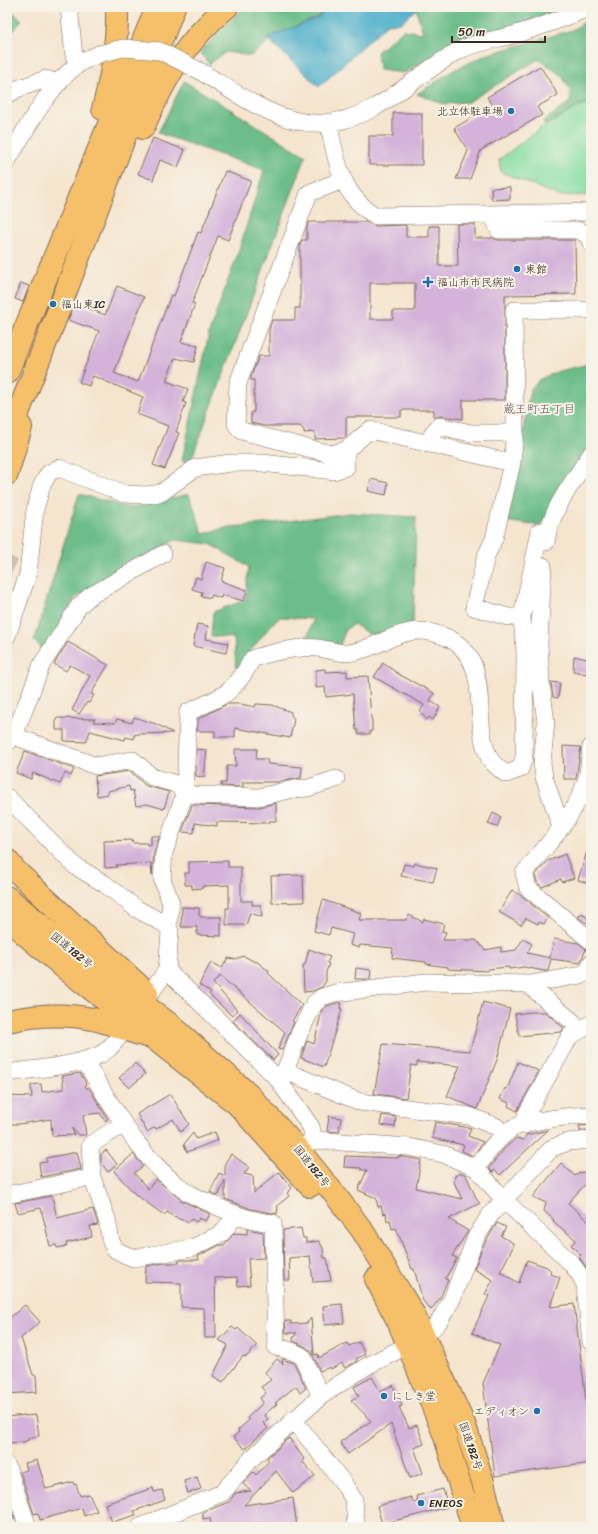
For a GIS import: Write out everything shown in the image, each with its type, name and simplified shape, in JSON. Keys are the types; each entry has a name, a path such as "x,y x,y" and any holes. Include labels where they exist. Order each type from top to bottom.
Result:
{"highway":[{"path":"64,234 83,168 101,119 112,75 118,34 117,7"},
{"path":"7,373 156,7"},
{"path":"7,441 31,383 174,7"},
{"path":"85,241 122,178 159,91 181,56 209,22 227,7"},
{"path":"7,474 19,434 31,383"},
{"path":"7,860 136,1012"},
{"name":"国道182号","path":"7,896 72,951 136,1012 155,1038 237,1104 326,1206 350,1238 416,1341 465,1426 483,1482 494,1527"},
{"name":"国道182号","path":"7,919 62,966 136,1012 171,1025 306,1144 362,1230 413,1313 416,1341 473,1527"},
{"path":"7,1021 55,1015 94,1019 136,1012"}],"street":[{"path":"69,7 74,56 80,64"},
{"path":"7,161 42,105 59,83 80,64 99,54 123,48 160,51 198,70 273,115 289,120 309,123 328,122 348,119 375,108 458,51 560,20 590,7"},
{"path":"7,94 46,79 59,83"},
{"path":"328,122 343,180 350,194 363,209 376,216 591,212"},
{"path":"343,180 310,193 238,383 236,424 242,431 318,452 331,454 346,450 370,430 512,463"},
{"path":"492,214 499,230 577,230 588,235 591,243"},
{"path":"522,617 508,617 474,607 486,556 494,539 512,463 515,433 514,310 591,310 591,308"},
{"path":"428,444 433,433 439,426 471,433 515,433"},
{"path":"7,636 35,509 42,485 49,473 59,468 125,494 146,495 161,493 195,468 231,463 262,463 334,471 346,467 346,450"},
{"path":"562,827 544,777 542,763 546,724 540,677 540,586 548,531 557,507 591,454"},
{"path":"7,1073 84,1060 100,1055 110,1048 167,970 170,932 168,926 171,904 162,879 164,853 185,792 188,712 223,697 244,675 252,659 262,655 316,648 347,653 368,647 404,632 421,631 440,634 454,641 466,650 474,664 482,727 489,757 506,774 520,769 524,758 525,652 522,617 540,532 548,531"},
{"path":"163,554 90,596 79,606 42,664 10,740 96,766 133,760 152,777 176,784 185,792 194,795 259,797 294,789 308,788 336,780"},
{"path":"591,747 587,777 575,808 562,827 524,873 528,888 591,941"},
{"path":"7,797 75,866 105,884 138,909 168,926"},
{"path":"281,1075 314,1004 322,997 334,993 426,982 530,984 580,975 588,972 591,963"},
{"path":"167,970 281,1075 311,1127 306,1144 409,1147 443,1154 476,1168 504,1200 571,1263 588,1285 591,1342"},
{"path":"530,984 532,988 573,1022 584,1028"},
{"path":"525,1125 526,1115 570,1036 584,1028"},
{"path":"84,1060 123,1124 149,1159 171,1180 186,1192 235,1216 251,1221 273,1223 276,1347 292,1350 302,1356 322,1396"},
{"path":"281,1075 360,1102 469,1116 497,1127 503,1135"},
{"path":"476,1168 503,1135 513,1127 571,1115 591,1115"},
{"path":"123,1124 90,1145 92,1177 107,1220 111,1242 116,1250 134,1258 192,1248 222,1232 235,1216"},
{"path":"140,1527 222,1493 252,1458 293,1419 322,1396 367,1366 416,1341 438,1322 452,1299 483,1225 504,1200 552,1148 568,1142 591,1140"},
{"path":"7,1195 38,1187 92,1177"},
{"path":"293,1419 342,1481 354,1500 356,1527"},
{"path":"7,1466 28,1527"}],"green space":[{"path":"7,7 22,20 12,33 7,33"},
{"path":"244,7 325,7 319,17 268,38 268,42 251,56 226,52 209,64 200,52"},
{"path":"418,7 570,7 522,24 468,37 404,73 379,70 377,52 403,30 423,33 416,9"},
{"path":"591,18 591,102 581,105 547,125 543,122 570,102 571,91 561,75 539,59 468,102 444,104 417,94 452,71 486,55 572,30"},
{"path":"184,81 306,156 190,463 182,461 209,333 238,253 264,170 158,133"},
{"path":"591,102 591,195 559,196 501,172 499,160 509,152 555,119"},
{"path":"589,364 591,367 591,444 580,458 541,526 504,521 516,471 530,390 540,379 559,371"},
{"path":"79,494 130,508 189,494 203,534 229,527 349,513 416,517 413,626 370,635 354,624 346,629 340,645 306,642 313,619 281,617 272,624 236,669 234,638 211,636 213,612 245,600 249,567 210,544 175,540 76,597 45,652 34,641"}],"water":[{"path":"325,7 418,7 401,23 387,24 319,87 267,38 319,17"}],"building":[{"name":"北立体駐車場","path":"540,66 558,95 537,107 542,115 481,150 470,179 456,179 468,151 454,128 492,106 487,97"},
{"name":"北立体駐車場","path":"393,113 422,113 422,165 369,165 369,136 393,136"},
{"path":"153,138 185,150 178,167 160,160 153,180 138,174"},
{"path":"225,171 251,181 228,240 218,236 192,303 195,304 181,342 198,346 194,362 175,358 166,381 188,389 183,402 186,403 176,432 179,433 165,469 153,465 168,426 137,414 143,397 93,376 89,386 79,382 99,331 68,320 75,303 105,315 117,286 144,297 114,373 138,382 171,295 174,296 198,232 201,233"},
{"path":"510,187 510,199 492,200 491,188"},
{"path":"309,222 366,222 376,226 406,225 406,237 429,237 429,226 439,226 439,266 458,266 457,224 475,224 475,238 493,238 499,240 575,240 576,294 505,295 505,400 463,400 463,419 441,416 434,418 434,410 401,410 401,417 346,417 346,437 315,439 315,432 304,433 304,430 300,426 264,426 251,423 251,412 254,412 254,380 251,380 251,376 259,356 269,356 269,330 272,320 295,320 295,308 300,308 300,245 302,240 307,240 307,227","holes":["370,283 415,283 415,311 393,311 393,319 370,319"]},
{"path":"21,283 29,286 23,302 15,299"},
{"path":"371,479 388,483 386,495 368,491"},
{"path":"206,562 225,568 221,581 247,590 244,601 222,595 221,598 211,595 211,598 201,596 202,592 192,589 196,577 201,579"},
{"path":"197,624 208,626 206,639 228,643 226,653 193,646"},
{"path":"68,642 108,665 91,694 94,695 79,714 72,710 90,676 70,665 66,671 54,664"},
{"path":"574,656 591,660 591,675 573,671"},
{"path":"383,663 400,675 434,693 430,701 440,707 433,720 429,717 427,720 420,712 424,705 374,677"},
{"path":"325,669 325,672 347,671 347,677 368,676 372,720 372,731 370,731 370,734 358,734 358,730 356,730 353,694 326,697 325,687 316,688 316,670"},
{"path":"551,682 560,683 558,698 553,697"},
{"path":"227,704 240,704 255,707 256,704 272,705 291,712 294,719 290,738 235,728 235,737 215,737 215,731 197,731 198,719"},
{"path":"134,717 156,724 173,733 138,734 134,735 134,739 126,737 125,740 90,731 86,742 64,741 64,730 56,730 56,718 95,719 93,722 115,723 117,719 132,723"},
{"path":"563,746 581,747 576,779 564,779"},
{"path":"197,749 207,750 204,777 196,776"},
{"path":"235,749 257,749 256,759 267,759 268,764 302,767 301,778 278,782 243,782 243,787 221,786 221,783 226,783 227,766 236,766"},
{"path":"25,751 74,769 71,776 65,773 60,784 33,773 31,779 16,773"},
{"path":"130,771 146,786 169,792 164,809 147,804 136,806 133,790 130,791 129,786 108,791 108,794 97,796 95,776"},
{"path":"276,803 276,821 269,821 269,823 217,822 217,826 195,823 194,833 182,832 192,805 259,807"},
{"path":"493,813 501,817 497,827 488,824"},
{"path":"151,836 159,836 154,852 152,875 151,863 116,865 117,867 105,868 104,841 132,840 133,843 147,843 147,845 151,845"},
{"path":"589,845 591,846 591,884 578,880"},
{"path":"565,854 574,878 562,882 561,879 542,887 537,882 535,875 548,861"},
{"path":"228,861 228,867 241,867 241,901 252,901 252,905 261,905 262,917 250,913 246,925 226,925 226,908 229,908 229,885 203,886 203,888 192,889 192,885 185,885 185,873 189,873 189,862"},
{"path":"415,863 437,868 433,882 401,876 404,864 414,866"},
{"path":"303,875 304,902 272,903 271,876"},
{"path":"512,890 523,897 548,918 544,924 539,922 538,924 526,918 521,925 499,912"},
{"path":"323,900 361,913 359,920 406,920 409,915 423,922 424,919 444,924 442,931 446,932 443,940 476,940 485,950 501,947 501,952 516,950 523,939 532,944 527,953 550,958 554,939 578,943 586,949 580,963 551,959 548,971 524,967 488,969 488,971 448,969 448,967 426,964 426,962 392,958 393,948 360,945 359,948 350,945 353,934 331,928 329,935 314,931"},
{"path":"182,907 199,908 199,915 201,917 221,917 221,936 197,935 197,927 181,927"},
{"path":"582,913 589,920 586,923 578,917"},
{"path":"309,949 330,957 327,963 329,964 326,972 326,981 322,987 313,991 304,992 303,965 305,965"},
{"path":"244,956 255,962 256,961 269,971 268,973 302,1005 292,1021 294,1022 282,1050 278,1049 285,1032 220,976 213,983 237,1010 232,1016 209,994 211,992 199,985 211,962 222,968 228,958 235,959"},
{"path":"356,968 371,970 370,979 355,979"},
{"path":"483,1002 510,1009 497,1060 477,1109 447,1096 460,1066 417,1062 417,1066 411,1065 406,1098 374,1094 383,1044 470,1051"},
{"path":"342,1003 340,1009 342,1009 324,1067 301,1058 307,1041 314,1044 322,1010 327,1006"},
{"path":"545,1012 564,1028 561,1032 519,1036 515,1014"},
{"path":"240,1013 278,1055 273,1060 233,1021"},
{"path":"518,1062 539,1071 517,1111 508,1106 509,1103 500,1099 505,1088 507,1089"},
{"path":"135,1063 145,1074 129,1088 119,1078"},
{"path":"80,1073 85,1081 86,1088 89,1088 108,1119 105,1121 100,1113 83,1115 86,1135 78,1135 72,1128 74,1135 52,1136 51,1119 19,1124 7,1124 7,1096 32,1097 31,1085 41,1084 42,1092 64,1089 62,1076"},
{"path":"170,1094 189,1124 181,1132 173,1119 156,1129 155,1127 147,1132 137,1114"},
{"path":"382,1115 396,1117 395,1127 380,1125"},
{"path":"329,1116 341,1118 339,1132 327,1131"},
{"path":"435,1122 471,1128 468,1136 483,1142 473,1156 462,1151 464,1145 432,1138"},
{"path":"591,1125 591,1130 580,1131 579,1126"},
{"path":"548,1130 500,1175 495,1170 492,1172 489,1168 504,1149 516,1138 524,1140 526,1135"},
{"path":"215,1132 218,1140 187,1152 184,1144 193,1133 196,1139"},
{"path":"106,1150 117,1164 108,1172 101,1163 101,1154"},
{"path":"77,1152 81,1169 41,1177 39,1163 47,1162 46,1158"},
{"path":"133,1154 143,1166 134,1173 148,1189 156,1179 181,1200 210,1214 206,1221 199,1218 197,1222 191,1219 189,1222 175,1216 174,1217 167,1212 164,1215 135,1194 114,1171"},
{"path":"231,1154 249,1167 244,1174 253,1176 254,1193 279,1172 292,1188 287,1193 289,1196 278,1205 277,1214 251,1209 225,1199 225,1180 218,1196 210,1192 219,1173 225,1176 225,1163"},
{"path":"345,1156 398,1158 398,1156 421,1160 416,1188 462,1199 454,1182 455,1176 461,1173 466,1175 477,1200 480,1203 449,1219 468,1231 452,1256 457,1258 445,1279 448,1280 440,1298 431,1310 423,1301 414,1269 412,1269 396,1228 392,1229 390,1220 387,1221 386,1213 383,1214 381,1206 378,1207 376,1198 358,1190 367,1170 361,1170 361,1168 344,1167"},
{"path":"561,1163 575,1176 578,1173 591,1171 591,1178 568,1203 591,1224 591,1274 579,1257 581,1255 571,1245 576,1240 553,1221 554,1220 544,1211 546,1203 533,1197"},
{"path":"52,1196 57,1218 93,1209 98,1225 90,1226 92,1237 66,1243 67,1246 57,1248 56,1245 50,1246 41,1208 18,1213 15,1203"},
{"name":"エディオン","path":"497,1223 506,1227 501,1236 513,1243 513,1247 500,1272 519,1283 527,1260 547,1267 551,1271 550,1274 560,1277 550,1307 574,1304 591,1440 591,1463 495,1476 483,1383 500,1345 472,1333 489,1296 485,1294 493,1280 474,1269 482,1248"},
{"path":"301,1228 303,1238 306,1238 306,1243 319,1241 323,1248 324,1258 327,1258 331,1281 313,1282 310,1256 289,1258 290,1280 284,1280 283,1230"},
{"path":"247,1229 263,1232 264,1258 248,1259 250,1285 238,1286 237,1277 215,1278 216,1338 205,1338 204,1308 181,1307 181,1283 145,1282 146,1266 164,1263 179,1263 179,1260 199,1260 198,1256 220,1245 224,1245 234,1233 247,1234"},
{"path":"342,1304 344,1323 325,1325 323,1306"},
{"path":"25,1305 40,1322 21,1338 33,1375 36,1375 37,1392 7,1394 7,1320"},
{"path":"311,1318 314,1355 318,1354 319,1358 347,1343 349,1346 359,1342 365,1354 345,1368 342,1363 331,1369 330,1367 320,1371 311,1351 293,1341 293,1338 297,1333 286,1333 285,1321 291,1321 291,1324 307,1323"},
{"path":"232,1327 236,1330 238,1328 257,1346 246,1357 243,1356 223,1382 213,1376 228,1345 219,1340"},
{"path":"277,1359 283,1364 282,1359 294,1363 306,1388 300,1393 296,1386 275,1403 277,1404 264,1415 268,1419 263,1423 268,1428 245,1449 233,1437 249,1420 247,1418 263,1403 260,1398 266,1393 261,1387 271,1380 265,1372"},
{"path":"372,1377 380,1391 393,1385 402,1406 399,1407 409,1428 417,1425 424,1444 414,1448 423,1473 410,1478 391,1424 348,1454 340,1442 371,1421 351,1400 359,1396 354,1387"},
{"path":"36,1415 39,1436 28,1438 29,1440 23,1442 7,1443 7,1417"},
{"path":"289,1438 304,1459 302,1461 315,1476 293,1493 276,1471 244,1505 293,1498 297,1527 238,1527 237,1523 211,1526 210,1518 203,1519 203,1512 229,1502 235,1493 251,1491 243,1484 253,1472 256,1475 269,1461 267,1458"},
{"path":"37,1460 46,1489 73,1482 74,1485 76,1484 80,1496 89,1494 97,1511 84,1516 82,1508 40,1520 38,1513 34,1514 20,1472 27,1470 25,1463"},
{"path":"197,1477 201,1489 188,1493 184,1481"},
{"path":"153,1488 154,1492 162,1490 165,1500 134,1511 136,1515 112,1522 105,1504"},
{"path":"443,1489 448,1507 382,1524 377,1506 411,1497 414,1503 418,1501 416,1496"},
{"path":"7,1501 15,1519 7,1520"}],"tunnel":[{"path":"7,564 14,568"}],"place":[{"name":"北立体駐車場","path":"511,111"},
{"name":"東館","path":"517,269"},
{"name":"福山市市民病院","path":"428,282"},
{"name":"福山東IC","path":"53,304"},
{"name":"にしき堂","path":"384,1396"},
{"name":"エディオン","path":"537,1411"},
{"name":"ENEOS","path":"421,1503"}],"district":[{"name":"蔵王町五丁目","path":"539,409"}]}
